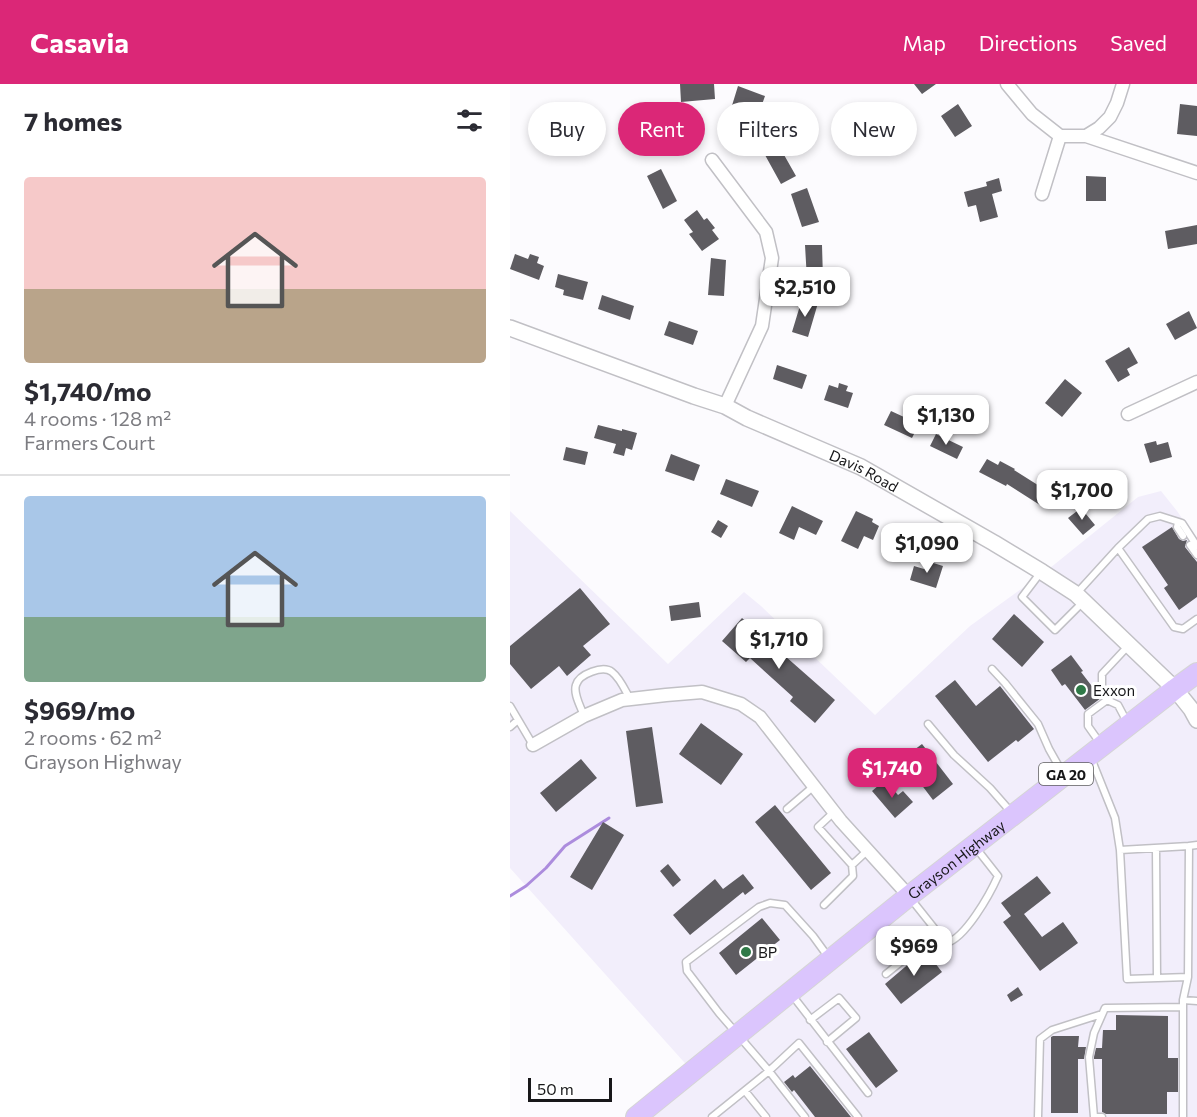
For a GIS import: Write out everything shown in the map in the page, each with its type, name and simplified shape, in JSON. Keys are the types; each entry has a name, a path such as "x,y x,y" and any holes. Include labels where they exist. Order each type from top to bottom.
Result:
{"main road":[{"name":"Grayson Highway","path":"636,1117 909,896 1197,673"}],"street":[{"path":"1007,84 1032,114 1060,136 1086,136 1197,173"},
{"path":"1086,136 1100,128 1110,117 1123,84"},
{"path":"1042,194 1060,136"},
{"path":"712,160 766,232 771,258 762,326 725,406"},
{"name":"Davis Road","path":"510,328 725,406 747,418 861,467 1042,572 1080,598 1175,689 1197,720"},
{"path":"1128,414 1197,382"},
{"path":"532,745 584,716 622,700 702,693 741,704 760,717 834,812 909,896"}],"lane":[{"path":"1042,572 1022,597 1055,630 1118,548 1148,519 1160,516 1182,524 1197,555"},
{"path":"1178,523 1177,526 1183,536"},
{"path":"1118,548 1174,627 1183,629 1197,619"},
{"path":"1129,645 1102,674 1102,687 1107,700 1118,705 1129,725"},
{"path":"584,716 576,695 576,684 580,678 593,671 602,669 611,671 631,699"},
{"path":"992,669 1038,724 1064,775"},
{"path":"1107,700 1088,714 1089,726 1115,818 1120,850 1127,979 1188,976"},
{"path":"510,706 532,745"},
{"path":"510,727 518,720"},
{"path":"928,724 954,755 990,788 1013,814"},
{"path":"787,809 814,786"},
{"path":"824,905 853,876 852,865 818,827 834,812"},
{"path":"909,896 946,943 953,940 970,924 998,876 974,845"},
{"path":"1120,850 1197,845"},
{"path":"1183,1117 1183,1004 1188,976 1189,846"},
{"path":"1156,849 1157,978"},
{"path":"852,865 867,851"},
{"path":"805,1117 687,971 686,962 759,907 770,903 785,905 831,959"},
{"path":"886,974 938,933"},
{"path":"790,992 867,1093"},
{"path":"810,1020 839,998 856,1018 827,1042"},
{"path":"1094,1117 1089,1057 1094,1033 1105,1008 1183,1004 1197,1001"},
{"path":"1038,1117 1040,1040 1052,1030 1102,1014"},
{"path":"712,1117 722,1114 745,1090 799,1043 858,1117"},
{"path":"745,1090 766,1117"},
{"path":"1085,1117 1102,1117"}],"shaded area":[{"path":"1161,491 1197,540 1197,1117 635,1117 692,1071 510,868 510,511 668,664 744,592 875,715 970,626 1050,568 1138,497"}],"building":[{"path":"680,84 714,84 715,99 681,102"},
{"path":"914,84 936,84 922,94"},
{"path":"738,86 765,96 763,102 733,102"},
{"path":"958,104 972,126 955,137 941,116"},
{"path":"1180,104 1197,106 1197,136 1177,134"},
{"path":"766,156 785,156 796,176 781,184"},
{"path":"661,169 677,201 663,209 647,176"},
{"path":"1086,176 1106,177 1106,201 1086,201"},
{"path":"999,178 1002,191 992,194 998,217 980,222 976,205 968,207 964,192 987,186 986,182"},
{"path":"807,188 819,222 802,227 791,194"},
{"path":"697,210 704,220 707,218 715,228 712,230 719,239 702,251 689,234 693,232 684,220"},
{"path":"1197,225 1197,244 1168,249 1165,231"},
{"path":"805,245 822,245 823,279 807,280"},
{"path":"515,254 528,259 530,254 539,257 537,263 544,266 539,280 510,269"},
{"path":"711,258 726,260 724,296 708,295"},
{"path":"558,274 588,282 583,300 563,295 564,290 555,287"},
{"path":"602,295 634,306 630,320 598,309"},
{"path":"802,299 818,303 808,337 792,332"},
{"path":"1189,311 1197,328 1175,340 1166,324"},
{"path":"669,321 698,331 693,345 664,335"},
{"path":"1129,347 1138,363 1127,369 1130,375 1118,382 1105,361"},
{"path":"777,365 807,375 802,389 773,379"},
{"path":"1065,379 1082,393 1062,417 1045,403"},
{"path":"839,383 848,386 846,391 853,393 848,408 824,400 829,385 838,388"},
{"path":"891,411 919,424 912,438 884,425"},
{"path":"598,425 637,433 632,450 626,448 624,456 613,453 616,444 594,438"},
{"path":"936,434 963,447 957,459 930,446"},
{"path":"1156,441 1157,445 1168,442 1172,457 1150,463 1144,444"},
{"path":"566,447 588,452 585,465 563,460"},
{"path":"671,454 700,465 694,481 665,471"},
{"path":"987,459 998,465 1000,461 1015,469 1052,494 1043,507 1007,484 1006,486 979,472"},
{"path":"726,479 759,491 752,507 720,494"},
{"path":"792,506 823,521 816,535 799,527 794,540 779,533"},
{"path":"1081,508 1095,525 1083,535 1068,518"},
{"path":"856,511 873,519 872,522 879,526 873,540 864,536 858,549 841,541"},
{"path":"718,520 728,526 721,538 711,532"},
{"path":"1172,527 1179,539 1187,540 1185,547 1197,562 1197,597 1179,610 1164,588 1168,585 1142,547"},
{"path":"927,561 943,566 936,588 910,580 914,566 924,569"},
{"path":"580,588 610,624 583,646 591,655 567,676 559,666 531,689 510,664 510,646"},
{"path":"699,602 701,617 671,621 669,606"},
{"path":"1014,614 1044,642 1022,667 992,639"},
{"path":"742,618 835,700 815,723 790,701 793,697 750,658 746,662 722,641"},
{"path":"1071,655 1101,698 1085,710 1065,684 1062,686 1051,670"},
{"path":"955,680 976,706 1000,686 1034,729 988,762 935,696"},
{"path":"701,723 743,754 721,785 679,754"},
{"path":"652,727 663,803 636,807 626,731"},
{"path":"922,744 953,784 933,800 902,759"},
{"path":"581,759 597,778 556,812 540,793"},
{"path":"885,780 898,795 903,791 913,802 895,818 872,791"},
{"path":"775,805 831,873 811,890 755,822"},
{"path":"603,822 624,835 592,890 570,877"},
{"path":"668,864 681,880 673,887 660,871"},
{"path":"743,874 754,888 745,895 743,892 690,935 673,915 715,879 723,889"},
{"path":"1037,876 1051,893 1024,914 1042,937 1063,922 1078,943 1040,971 1003,922 1011,916 1001,903"},
{"path":"762,918 780,940 736,975 719,953"},
{"path":"925,950 942,972 901,1004 885,984"},
{"path":"1018,987 1023,995 1011,1002 1007,995"},
{"path":"1116,1015 1168,1016 1168,1058 1178,1058 1178,1092 1167,1092 1167,1114 1106,1114 1102,1112 1102,1059 1094,1059 1094,1057 1096,1048 1102,1048 1103,1030 1116,1030"},
{"path":"869,1032 898,1071 876,1088 846,1049"},
{"path":"1079,1036 1078,1047 1086,1047 1084,1059 1078,1059 1078,1113 1051,1113 1051,1037"},
{"path":"810,1066 851,1117 815,1117 794,1090 792,1092 784,1082 793,1075 795,1078"}],"waterway":[{"path":"510,896 526,886 546,868 565,846 609,818"}],"place":[{"name":"Exxon","path":"1081,690"},
{"name":"BP","path":"746,952"}]}
